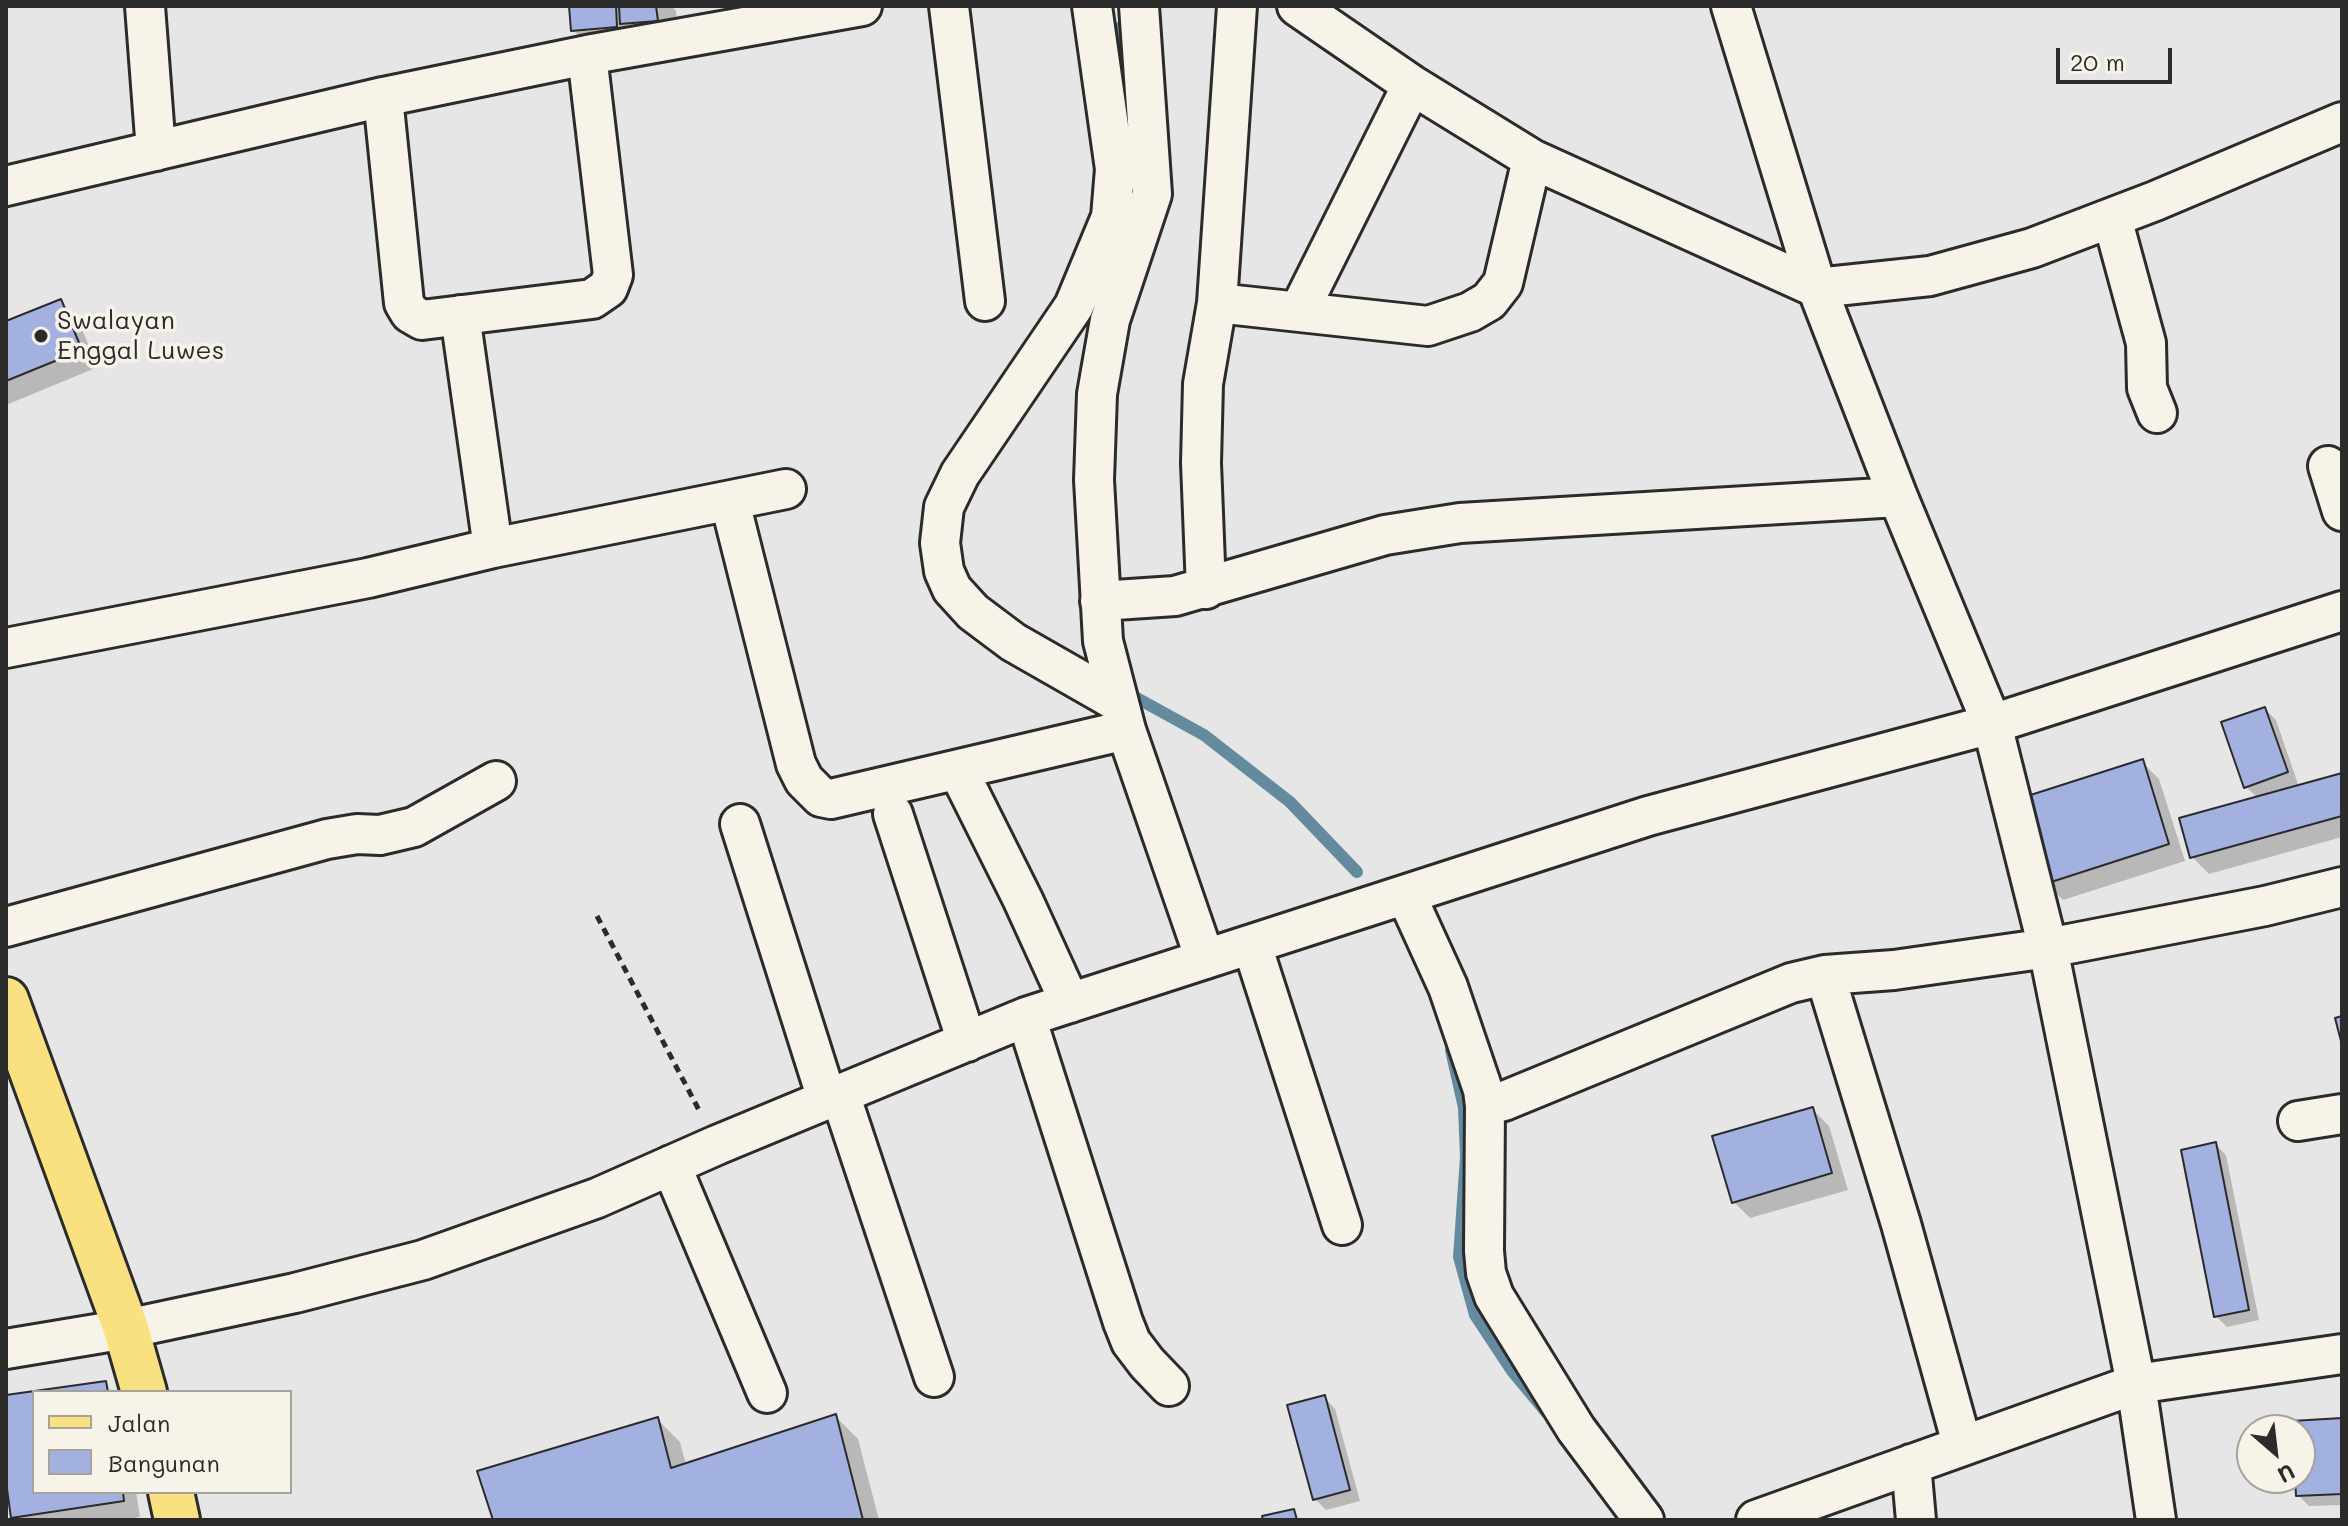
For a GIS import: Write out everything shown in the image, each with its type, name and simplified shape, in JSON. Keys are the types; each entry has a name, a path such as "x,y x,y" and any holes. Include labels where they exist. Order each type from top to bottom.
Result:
{"main road":[{"path":"7,1008 126,1329 143,1390"},
{"path":"171,1494 177,1520"}],"street":[{"path":"145,6 156,151"},
{"path":"6,186 383,97 587,55 862,6"},
{"path":"949,6 985,301"},
{"path":"1092,6 1115,169 1111,217 1074,306 960,474 944,507 940,543 944,571 952,589 973,612 1013,642 1120,710"},
{"path":"1139,6 1152,194 1110,320 1097,394 1094,480 1100,601 1103,641 1120,710 1205,959"},
{"path":"1206,589 1201,463 1203,384 1217,303 1237,6"},
{"path":"1297,6 1412,85 1532,159 1817,288 1930,276 2032,248 2342,124"},
{"path":"1731,6 1817,288 1898,497 1992,724 2048,948 2136,1384 2156,1520"},
{"path":"383,97 404,303 410,313 422,320 592,299 608,288 613,275 587,55"},
{"path":"1299,311 1412,85"},
{"path":"1217,303 1428,326 1470,312 1489,301 1503,283 1532,159"},
{"path":"2112,218 2146,343 2147,388 2157,413"},
{"path":"460,315 493,548"},
{"path":"2328,466 2342,511"},
{"path":"6,648 368,578 493,548 786,489"},
{"path":"1100,601 1175,596 1385,535 1460,523 1898,497"},
{"path":"730,502 796,764 804,780 821,797 831,799 958,770 1120,710"},
{"path":"6,1349 126,1329 295,1293 423,1260 597,1198 1026,1017 1648,816 1992,724 2342,611"},
{"path":"958,770 1070,1003"},
{"path":"6,927 327,839 357,834 380,835 414,827 496,781"},
{"path":"893,814 967,1042"},
{"path":"740,824 833,1097 934,1377"},
{"path":"1485,1106 1504,1101 1791,983 1825,975 1894,970 2048,948 2265,906 2342,887"},
{"path":"1406,895 1448,987 1483,1090 1484,1251 1486,1273 1494,1296 1576,1429 1644,1520"},
{"path":"1252,945 1342,1225"},
{"path":"1825,975 1901,1224 1962,1444"},
{"path":"1026,1017 1123,1322 1131,1342 1169,1386"},
{"path":"2298,1121 2342,1114"},
{"path":"671,1165 767,1393"},
{"path":"1756,1520 2136,1384 2342,1354"},
{"path":"1911,1464 1916,1520"}],"path":[{"path":"597,916 717,1145"}],"building":[{"path":"569,6 616,6 617,27 571,31"},
{"path":"619,6 656,6 658,21 620,24"},
{"name":"Swalayan Enggal Luwes","path":"61,299 82,350 6,381 6,321"},
{"path":"2265,707 2288,772 2244,788 2221,722"},
{"path":"2143,759 2169,844 2045,884 2018,799"},
{"path":"2342,773 2342,816 2190,858 2179,818"},
{"path":"2342,1016 2342,1045 2335,1018"},
{"path":"1813,1107 1832,1173 1732,1203 1712,1136"},
{"path":"2216,1142 2249,1310 2214,1317 2181,1150"},
{"path":"106,1381 108,1390 42,1390"},
{"path":"32,1391 32,1494 123,1494 124,1501 11,1518 6,1482 6,1395"},
{"path":"1325,1395 1350,1490 1313,1500 1287,1405"},
{"path":"836,1414 863,1520 493,1520 477,1471 658,1417 671,1468"},
{"path":"2342,1418 2342,1494 2296,1496 2316,1494 2316,1420"},
{"path":"1294,1509 1297,1520 1263,1520 1262,1516"}],"waterway":[{"path":"1119,28 1127,124"},
{"path":"1124,691 1204,735 1290,802 1357,872"},
{"path":"1451,1050 1464,1108 1466,1157 1459,1257 1475,1315 1512,1371 1546,1412"}],"place":[{"name":"Swalayan Enggal Luwes","path":"41,336"}]}
